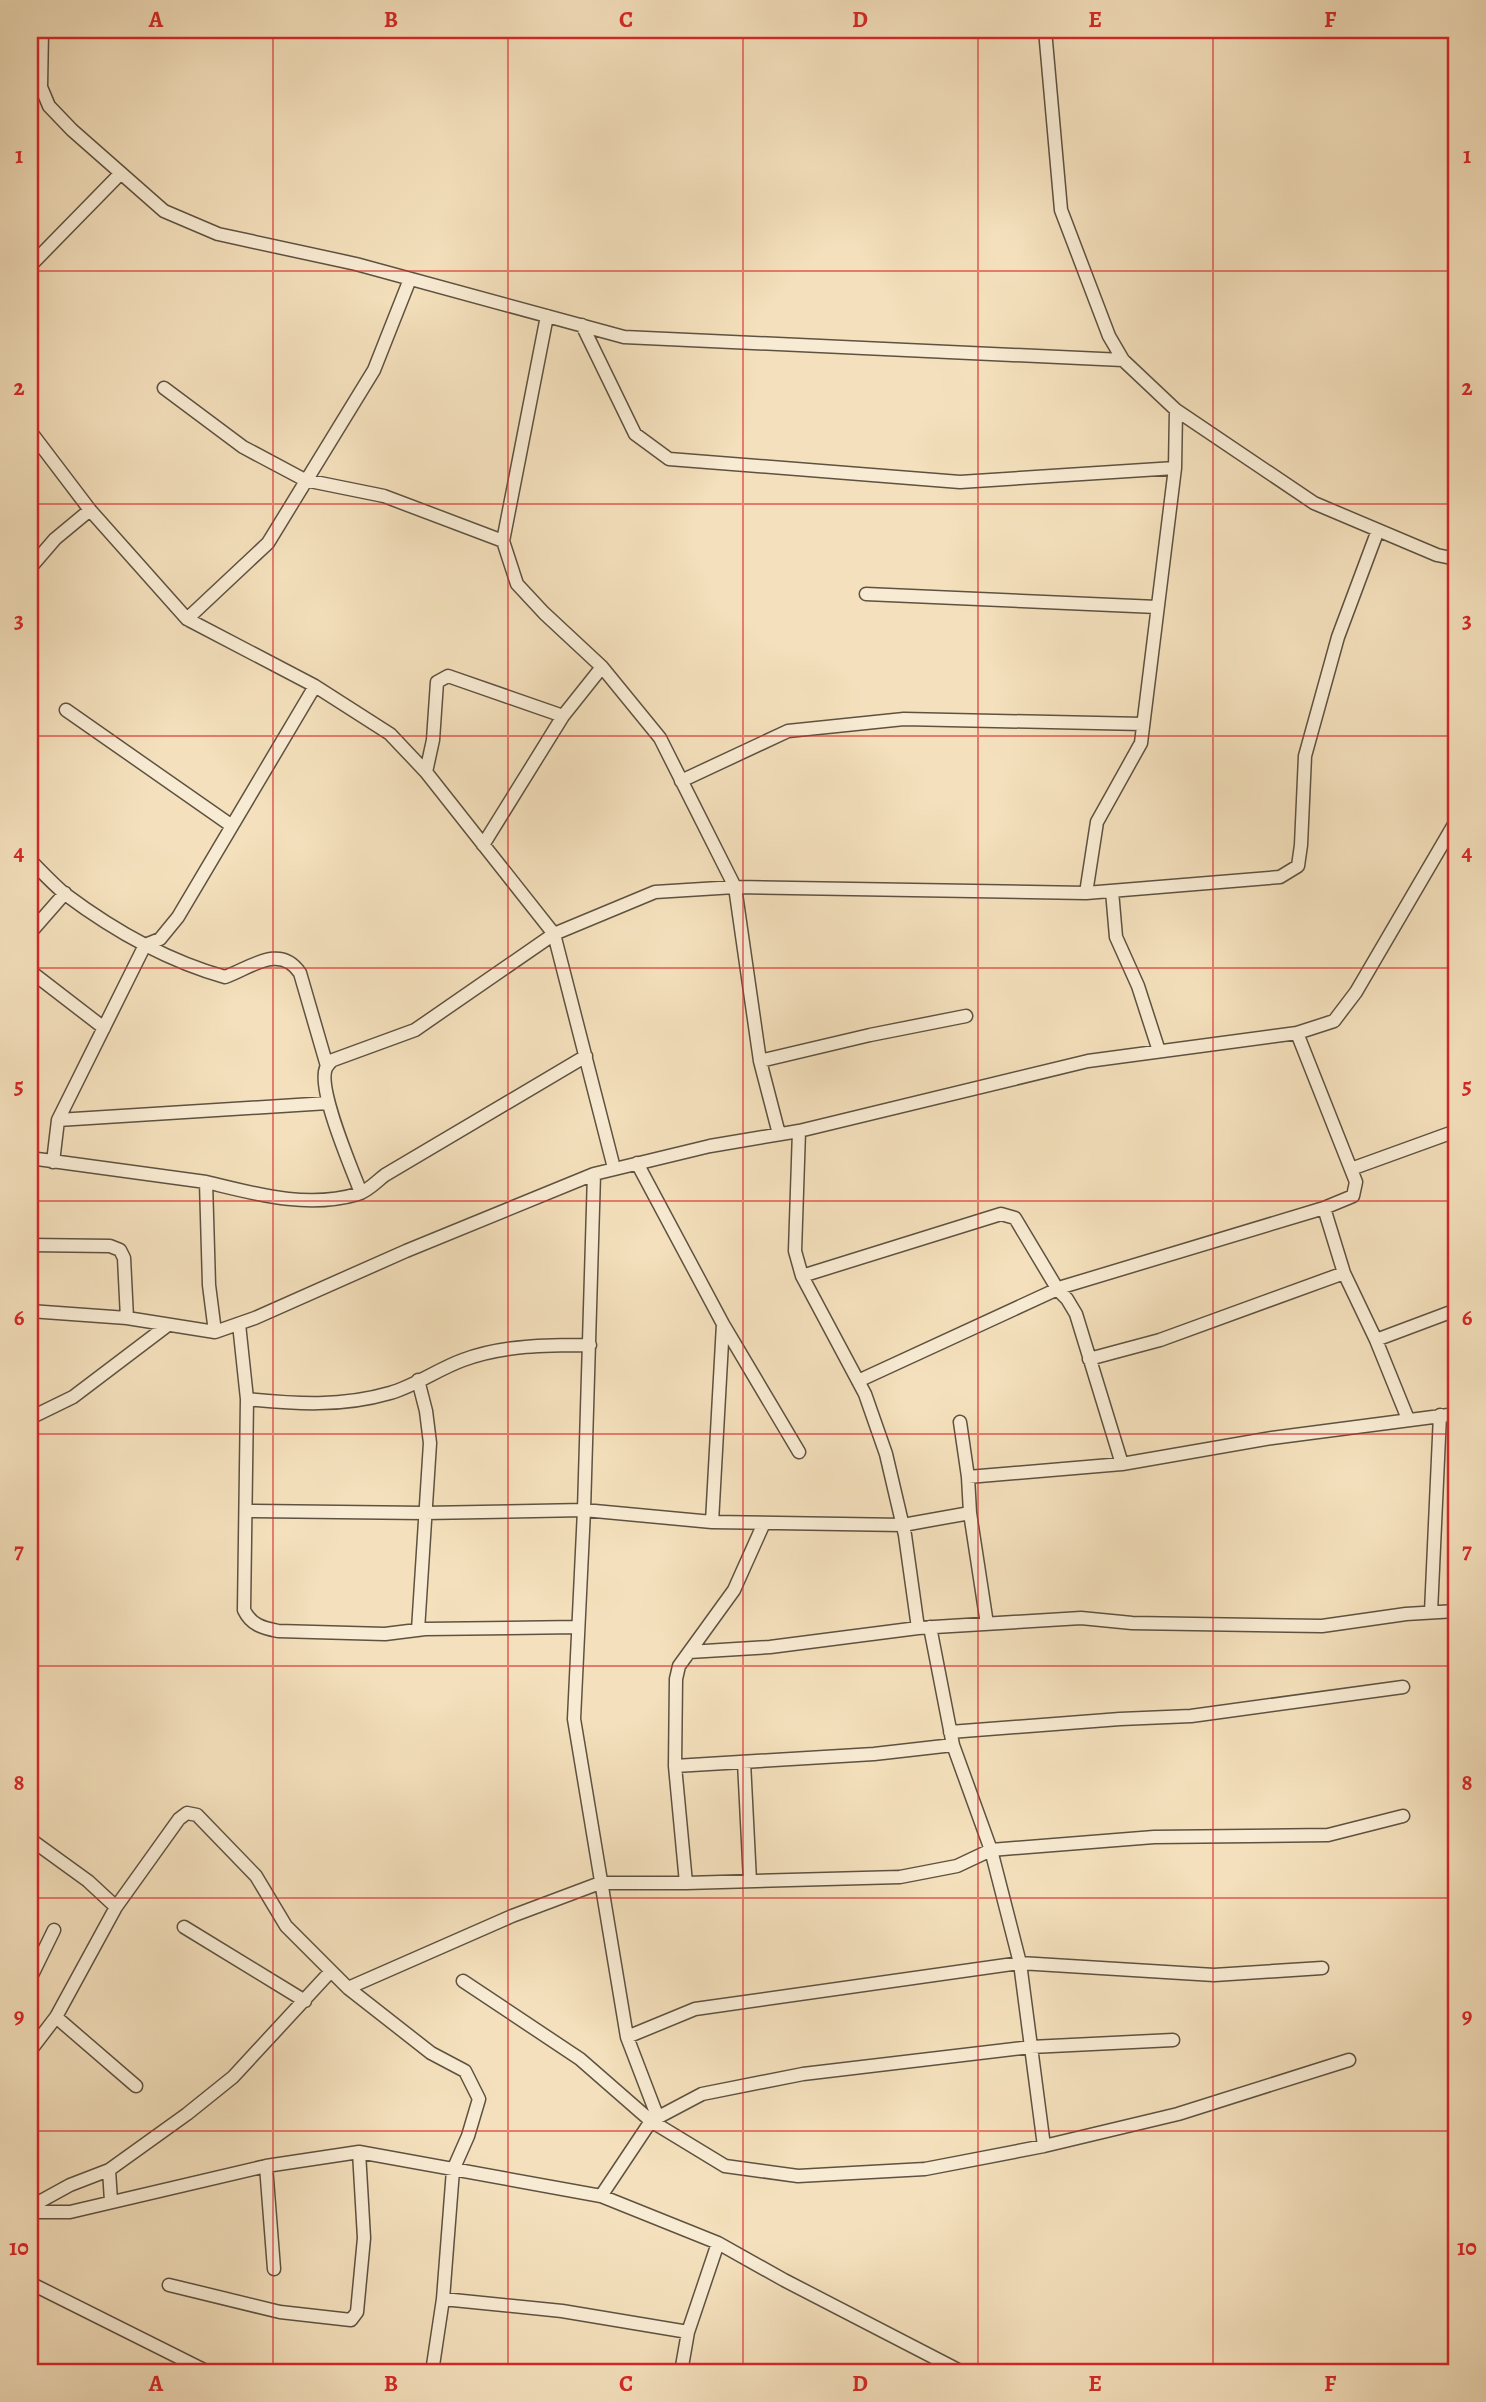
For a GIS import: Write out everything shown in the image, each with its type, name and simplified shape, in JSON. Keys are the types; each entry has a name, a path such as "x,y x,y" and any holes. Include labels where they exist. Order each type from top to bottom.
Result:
{"street":[{"path":"42,30 41,87 49,106 164,211 218,234 356,264 624,337 1123,359"},
{"path":"1045,30 1062,210 1109,336 1123,359 1176,410 1314,503 1437,555 1456,559"},
{"path":"30,266 121,173"},
{"path":"187,619 268,543 374,370 410,279"},
{"path":"547,316 503,541 517,584 602,667 660,738 735,887 760,1061 779,1134"},
{"path":"582,325 635,433 669,459 960,482 1175,468"},
{"path":"164,388 243,447 305,480 384,496 503,541"},
{"path":"1086,893 1097,822 1141,743 1175,468 1176,410"},
{"path":"30,431 90,510 187,619 315,686 390,734 426,772 484,845 554,934 614,1168"},
{"path":"30,568 55,538 90,510"},
{"path":"327,1066 333,1060 415,1030 554,934 654,892 735,887 1086,893 1280,877 1298,866 1305,756 1338,637 1378,530"},
{"path":"866,594 1157,607"},
{"path":"484,845 563,716 602,667"},
{"path":"426,772 433,740 437,682 441,678 448,676 563,716"},
{"path":"53,1162 58,1120 145,945 160,939 178,917 315,686"},
{"path":"66,710 232,826"},
{"path":"681,781 788,731 904,719 1143,724"},
{"path":"30,1311 127,1318 215,1332 614,1168 710,1146 799,1131 1088,1061 1297,1033 1334,1021 1356,992 1456,821"},
{"path":"30,860 65,893 145,945 225,977 264,959 283,958 295,965 300,973 327,1066 325,1075 328,1103 361,1193"},
{"path":"1112,891 1116,937 1138,986 1159,1051"},
{"path":"30,933 65,893"},
{"path":"30,971 104,1028"},
{"path":"760,1061 966,1016"},
{"path":"858,1381 1058,1290 1324,1208 1353,1196 1356,1182 1297,1033"},
{"path":"30,1158 206,1182 266,1196 313,1201 361,1193 385,1175 586,1056"},
{"path":"58,1120 328,1103"},
{"path":"799,1131 795,1251 802,1276 865,1394 886,1454 951,1738 991,1850 1020,1962 1044,2146"},
{"path":"1351,1169 1456,1131"},
{"path":"637,1163 723,1324 799,1452"},
{"path":"594,1174 584,1510 574,1719 627,2037 654,2120"},
{"path":"206,1182 209,1285 215,1332"},
{"path":"1324,1208 1344,1273 1376,1340 1408,1419"},
{"path":"802,1276 1001,1214 1015,1218 1058,1290 1076,1314 1122,1464"},
{"path":"30,1245 110,1246 120,1250 124,1258 127,1318"},
{"path":"1089,1359 1160,1340 1344,1273"},
{"path":"1376,1340 1456,1310"},
{"path":"239,1324 247,1399 244,1610 248,1619 261,1628 278,1632 385,1634 418,1630 577,1628"},
{"path":"712,1522 723,1324"},
{"path":"30,1418 73,1397 168,1325"},
{"path":"247,1399 294,1404 338,1404 392,1392 465,1359 497,1351 545,1345 590,1345"},
{"path":"418,1380 430,1443 418,1630"},
{"path":"968,1477 1122,1464 1272,1438 1456,1414"},
{"path":"1431,1612 1440,1415"},
{"path":"960,1422 970,1513 987,1624"},
{"path":"246,1511 424,1513 584,1510 712,1522 903,1525 970,1513"},
{"path":"686,1883 675,1766 676,1679 679,1666 734,1590 764,1523"},
{"path":"689,1652 769,1647 924,1627 1082,1618 1132,1623 1322,1626 1406,1614 1456,1611"},
{"path":"675,1766 874,1754 951,1738 1120,1719 1191,1716 1403,1687"},
{"path":"744,1762 750,1881"},
{"path":"30,2051 56,2017 116,1907 179,1819 187,1813 197,1815 256,1876 286,1926 348,1988 431,2053 465,2071 480,2099 453,2170 443,2299 432,2372"},
{"path":"348,1988 512,1916 600,1882 686,1883 900,1877 957,1866 991,1850 1154,1837 1328,1835 1404,1816"},
{"path":"30,1839 89,1881 116,1907"},
{"path":"184,1927 305,2001"},
{"path":"30,1979 54,1930"},
{"path":"627,2037 695,2009 1020,1962 1214,1975 1322,1968"},
{"path":"30,2209 70,2185 109,2170 187,2114 233,2077 331,1971"},
{"path":"463,1981 580,2059 654,2120 725,2166 798,2176 925,2169 1044,2146 1178,2114 1349,2060"},
{"path":"56,2017 136,2086"},
{"path":"601,2196 654,2120 702,2094 803,2074 1031,2047 1173,2040"},
{"path":"169,2285 280,2312 351,2320 356,2312 364,2238 359,2152"},
{"path":"30,2209 70,2211 266,2166 359,2152 601,2196 718,2243 962,2372"},
{"path":"266,2166 274,2269"},
{"path":"109,2170 111,2201"},
{"path":"681,2372 688,2332 718,2243"},
{"path":"30,2283 208,2372"},
{"path":"443,2299 562,2311 688,2332"}]}
